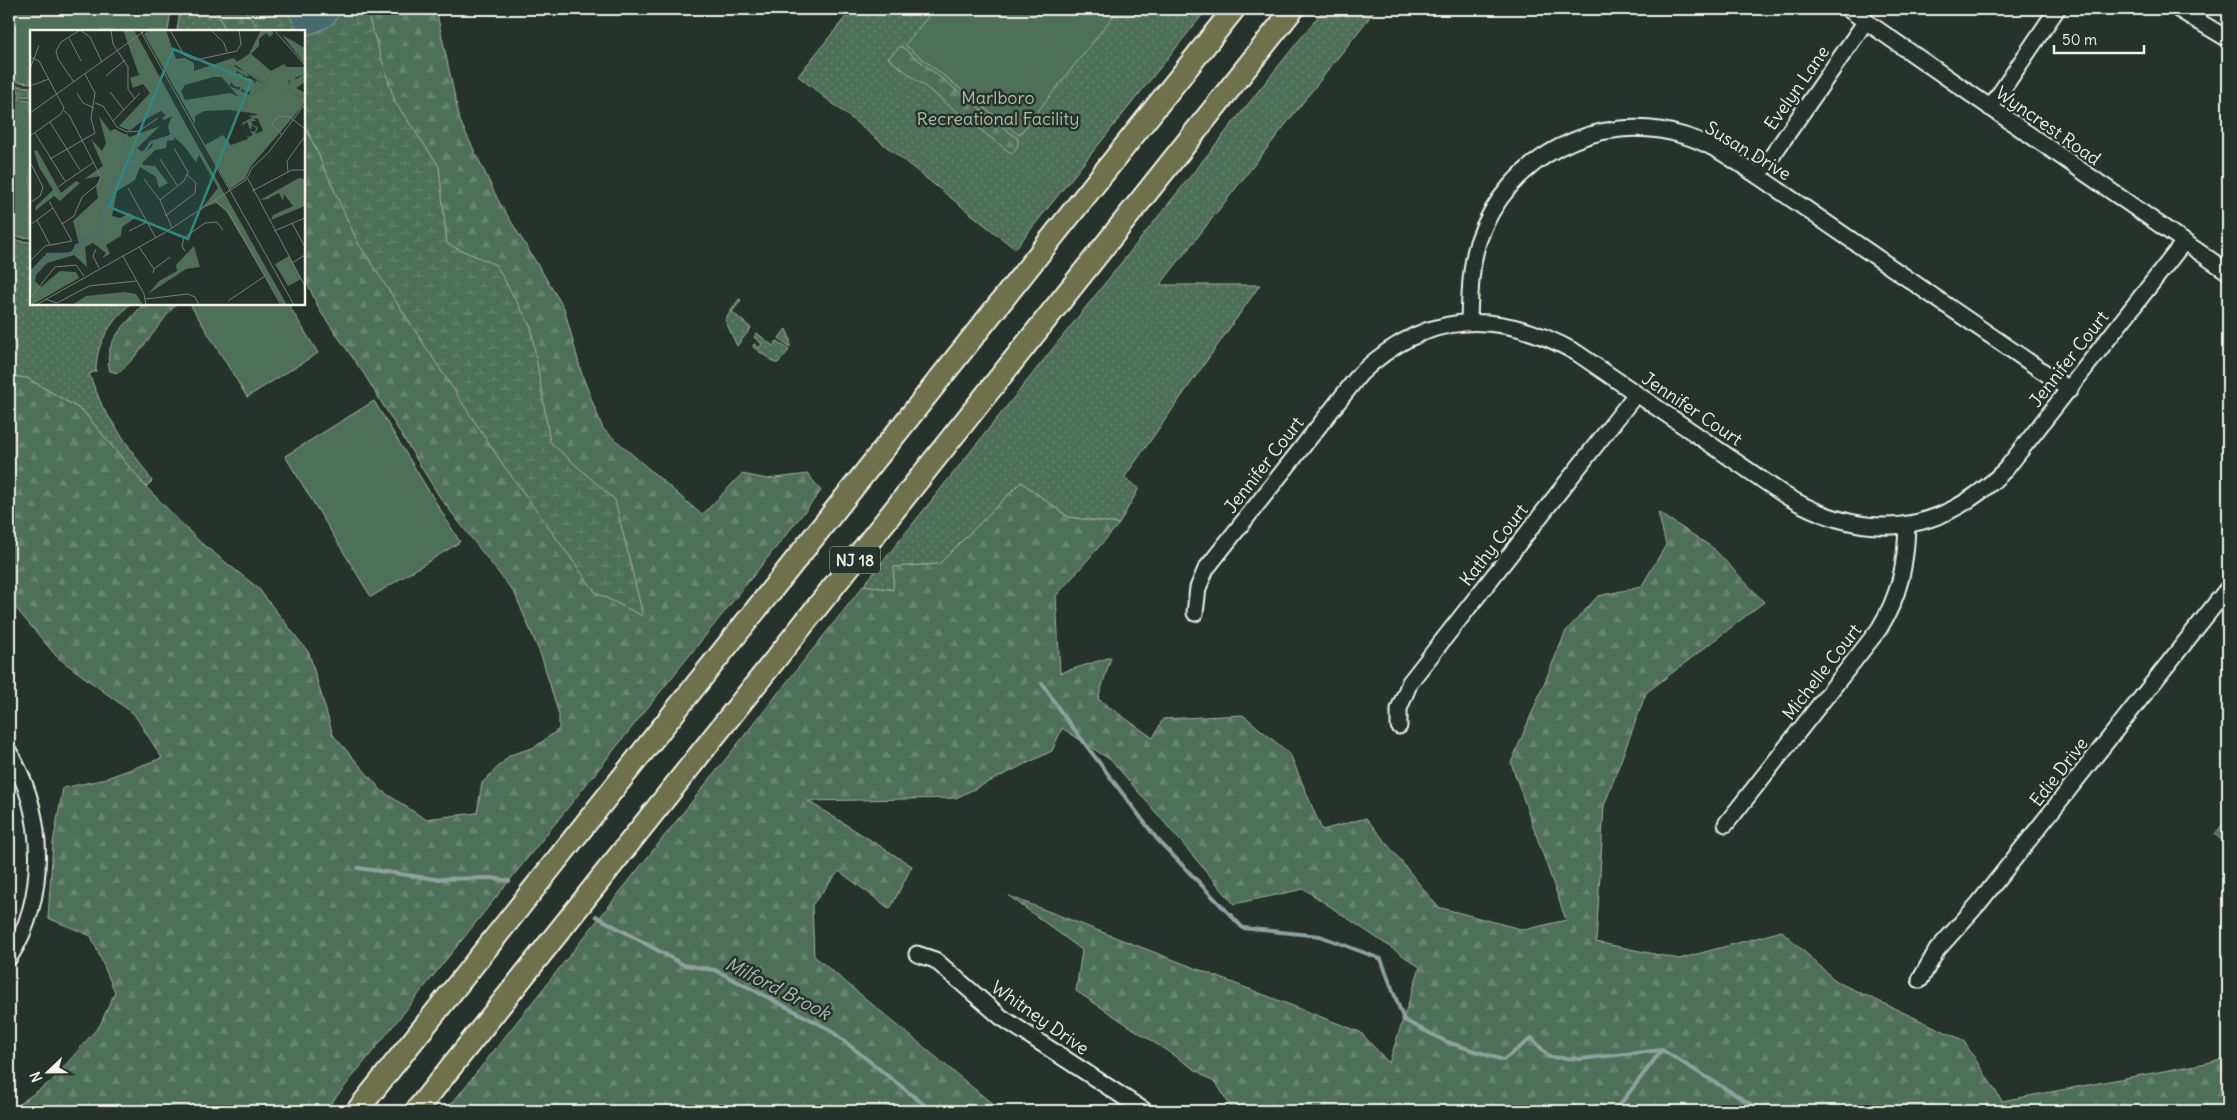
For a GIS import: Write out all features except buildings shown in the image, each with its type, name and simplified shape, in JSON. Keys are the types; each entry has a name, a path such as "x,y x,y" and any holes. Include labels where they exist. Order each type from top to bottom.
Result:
{"highway":[{"name":"NJ 18","path":"357,1111 1234,9"},
{"name":"NJ 18","path":"416,1111 1293,9"}],"street":[{"name":"Wyncrest Road","path":"1848,9 2228,272"},
{"path":"1990,108 2057,9"},
{"path":"2178,9 2228,39"},
{"name":"Evelyn Lane","path":"1758,176 1866,21"},
{"name":"Susan Drive","path":"1469,321 1473,260 1488,217 1500,197 1517,177 1557,147 1582,137 1607,130 1632,128 1662,130 1684,135 1714,148 1758,176 2070,390"},
{"name":"Jennifer Court","path":"1195,612 1198,588 1206,569 1360,374 1384,354 1426,331 1469,321 1517,327 1550,338 1576,353 1811,511 1850,524 1907,525 1960,507 1992,484 2070,390 2184,242"},
{"name":"Kathy Court","path":"1399,726 1399,709 1404,691 1410,682 1636,394"},
{"name":"Michelle Court","path":"1726,824 1888,614 1897,594 1906,558 1907,525"},
{"name":"Edie Drive","path":"1920,980 1937,950 1979,903 2228,588"},
{"path":"9,752 29,796 36,827 38,859 35,891 29,915 9,958"},
{"name":"Whitney Drive","path":"917,954 935,960 1001,1017 1145,1111"}],"green space":[{"path":"9,9 171,9 168,30 30,30 30,83 9,81"},
{"path":"174,9 216,9 226,30 177,30 180,10"},
{"path":"216,9 436,9 460,121 498,200 564,308 582,375 603,429 702,515 742,474 767,479 808,474 821,491 325,1111 9,1111 52,1081 100,1025 115,992 91,936 48,918 53,843 63,788 101,780 162,758 134,714 57,657 9,600 9,376 27,378 83,411 146,487 200,542 258,588 309,653 333,735 382,791 425,819 477,813 482,783 510,755 535,747 559,729 559,715 542,658 515,594 441,499 364,374 320,311 305,278 305,30 226,30"},
{"path":"244,9 366,9 395,102 439,166 447,244 496,265 531,327 550,442 615,500 643,616 596,593 497,456 358,243 305,125 305,30 259,30"},
{"name":"Marlboro Recreational Facility","path":"852,9 1207,9 1015,249 798,76"},
{"path":"934,9 1119,9 1019,135 905,45"},
{"path":"1324,9 1376,9 1160,285 1260,285 1124,478 1139,488 1119,524 1068,517 1021,482 939,564 894,567 894,590 864,585"},
{"path":"901,46 1018,139 1018,145 1012,154 888,58"},
{"path":"9,85 30,87 30,97 19,96 19,91 9,89"},
{"path":"9,97 30,100 30,238 9,236"},
{"path":"11,240 30,242 30,305 129,305 105,334 98,351 96,371 89,374 103,408 152,481 146,487 83,411 27,378 9,376 9,251"},
{"path":"739,299 741,300 732,312 751,328 737,346 725,320"},
{"path":"142,305 175,305 141,349 118,373 110,371 108,360 112,342"},
{"path":"191,305 289,305 318,353 247,397"},
{"path":"786,329 790,339 790,347 779,338"},
{"path":"757,333 773,346 777,341 789,350 778,363 775,363 753,347 754,344 759,348 762,344 754,337"},
{"path":"374,401 460,542 371,597 285,456"},
{"path":"1021,482 1068,517 1119,524 1056,596 1060,673 1111,657 1098,699 1153,738 1163,719 1243,715 1290,754 1322,830 1366,818 1438,907 1524,930 1566,920 1511,763 1566,631 1598,596 1641,587 1666,545 1658,512 1713,548 1764,602 1646,693 1604,806 1596,942 1679,959 1782,931 1837,982 1963,1040 2002,1101 2228,1059 2228,1111 1233,1111 1217,1084 1076,991 1082,950 1009,896 1360,1032 1389,1063 1420,967 1304,889 1234,904 1112,761 1062,728 1052,751 956,798 808,801 912,866 890,909 839,871 812,905 814,956 1001,1111 446,1111 864,585 893,590 894,567 939,564"},
{"path":"2228,818 2228,846 2215,834"}],"water":[{"path":"286,9 341,9 332,24 317,32 305,35 305,30 296,28"}],"waterway":[{"path":"1042,683 1061,712 1157,839 1243,928 1320,936 1381,959 1404,1020 1447,1042 1503,1060 1532,1038 1549,1057 1580,1059 1662,1050"},
{"name":"Milford Brook","path":"358,868 435,879 492,878 509,881"},
{"name":"Milford Brook","path":"596,916 684,965 715,970 829,1029 932,1111"},
{"name":"Milford Brook","path":"1615,1111 1662,1050 1762,1111"}]}
